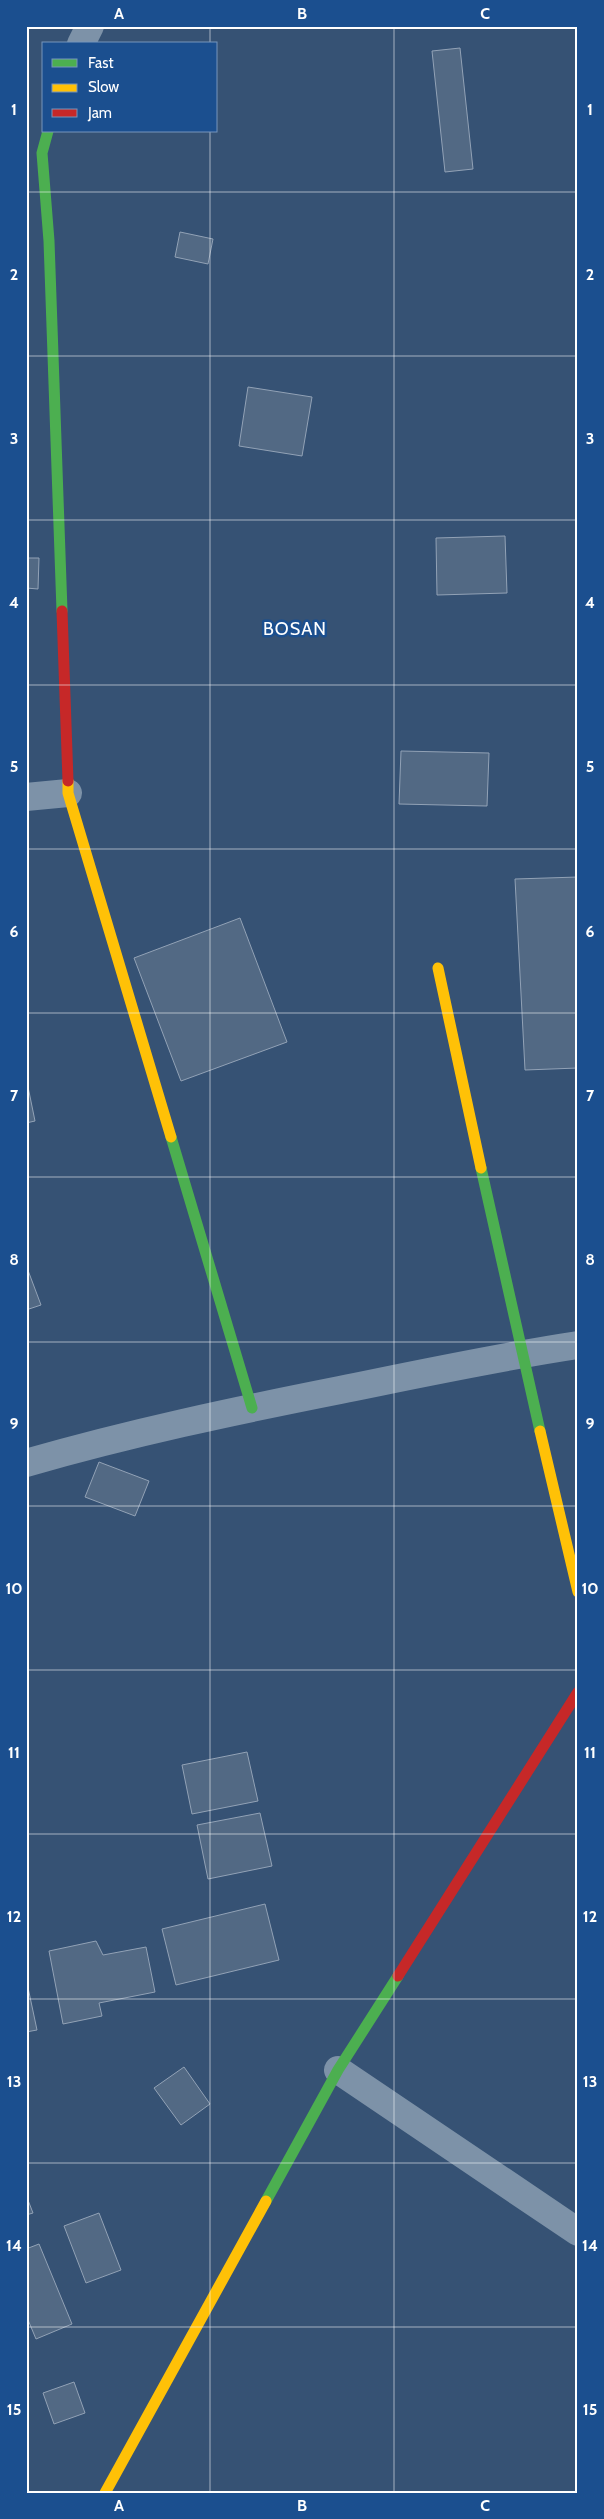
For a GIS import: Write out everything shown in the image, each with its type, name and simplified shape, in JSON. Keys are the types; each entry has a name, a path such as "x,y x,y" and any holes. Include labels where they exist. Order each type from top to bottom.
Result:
{"street":[{"path":"82,42 90,26"},
{"path":"48,132 42,153 49,241 68,793 252,1408"},
{"path":"26,797 68,793"},
{"path":"438,968 522,1354 578,1592"},
{"path":"26,1463 118,1437 252,1408 522,1354 578,1345"},
{"path":"105,2493 338,2070 578,1692"},
{"path":"338,2070 578,2232"}],"building":[{"path":"460,48 473,169 445,172 432,51"},
{"path":"180,232 213,239 208,264 175,257"},
{"path":"248,387 312,397 302,456 239,446"},
{"path":"505,536 507,593 437,595 436,538"},
{"path":"26,558 39,558 38,589 26,588"},
{"path":"401,751 489,753 487,806 399,804"},
{"path":"578,877 578,1068 525,1070 515,879"},
{"path":"240,918 287,1042 181,1081 134,958"},
{"path":"26,1077 35,1121 26,1123"},
{"path":"26,1265 41,1305 26,1310"},
{"path":"99,1462 149,1481 135,1516 85,1497"},
{"path":"247,1752 258,1801 192,1814 182,1765"},
{"path":"260,1813 272,1866 208,1879 197,1825"},
{"path":"265,1904 279,1960 176,1985 162,1929"},
{"path":"96,1941 103,1955 146,1947 155,1992 99,2003 102,2016 63,2024 49,1951"},
{"path":"26,1978 37,2030 26,2032"},
{"path":"184,2067 210,2104 181,2125 154,2088"},
{"path":"26,2195 33,2213 26,2215"},
{"path":"99,2213 121,2270 86,2283 64,2226"},
{"path":"39,2244 72,2324 36,2339 26,2315 26,2249"},
{"path":"74,2382 85,2413 54,2424 43,2393"}],"traffic: fast":[{"path":"48,132 42,153 49,241 62,611"},
{"path":"171,1137 252,1408"},
{"path":"481,1168 540,1431"},
{"path":"266,2201 338,2070 398,1976"}],"traffic: slow":[{"path":"68,781 68,793 171,1137"},
{"path":"438,968 481,1168"},
{"path":"540,1431 578,1592"},
{"path":"105,2493 266,2201"}],"traffic: jam":[{"path":"62,611 68,781"},
{"path":"398,1976 578,1692"}],"district":[{"name":"BOSAN","path":"295,629"}]}
